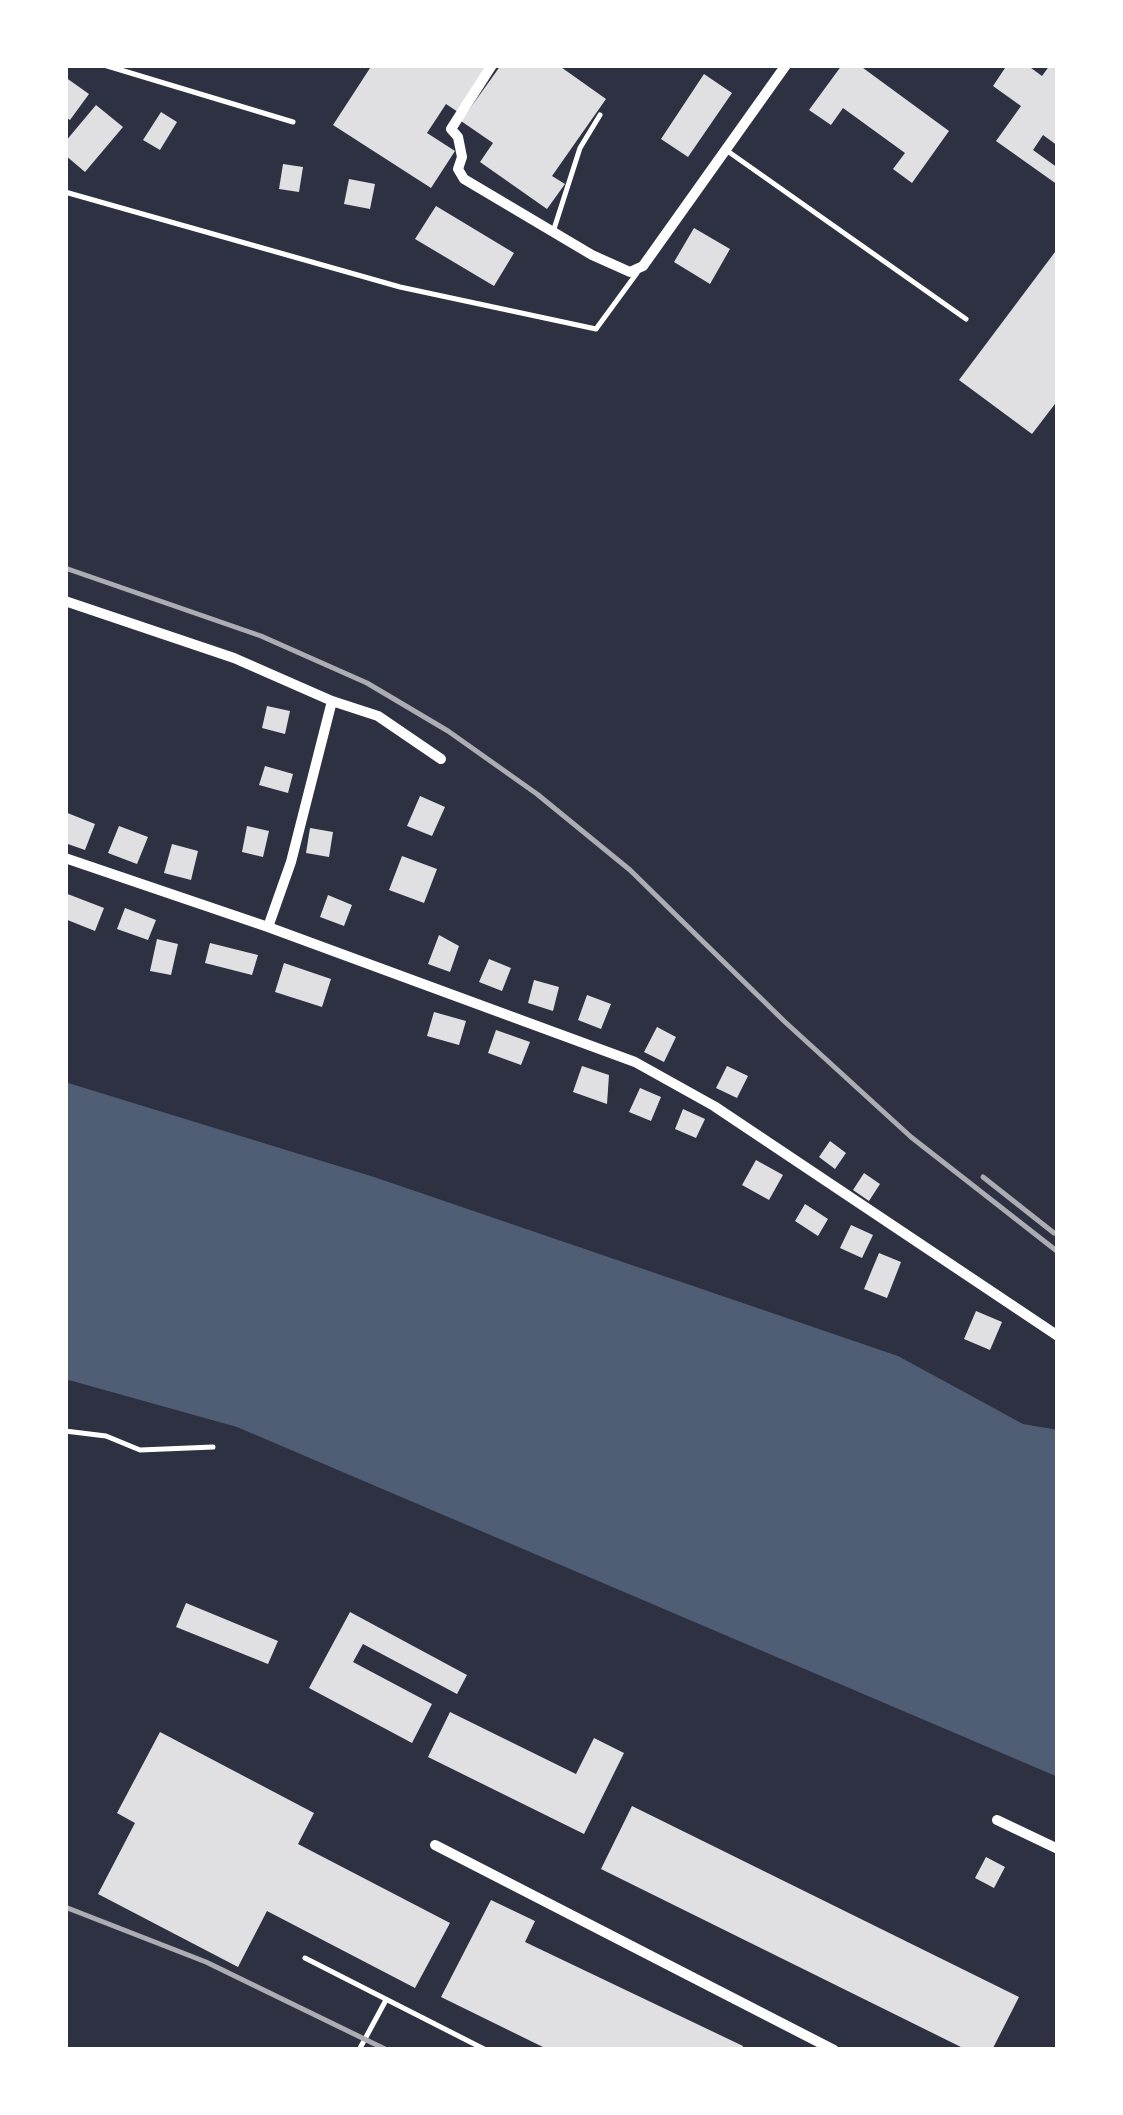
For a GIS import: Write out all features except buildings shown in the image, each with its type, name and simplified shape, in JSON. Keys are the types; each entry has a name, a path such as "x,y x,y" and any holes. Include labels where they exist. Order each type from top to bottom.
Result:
{"street":[{"path":"492,65 452,129 458,137 462,156 458,169 464,179 623,271 638,270 786,65"},
{"path":"65,601 234,658 332,702 378,716 441,759"},
{"path":"268,927 291,862 332,702"},
{"path":"65,858 268,927 635,1062 729,1116 1058,1336"},
{"path":"997,1820 1058,1849"},
{"path":"434,1845 834,2050"}],"lane":[{"path":"104,65 293,122"},
{"path":"553,232 580,148 600,115"},
{"path":"726,150 966,319"},
{"path":"65,192 400,287 596,329 638,270"},
{"path":"65,1430 106,1436 140,1450 213,1448"},
{"path":"304,1958 486,2050"},
{"path":"359,2050 386,2000"}],"water":[{"path":"65,1082 374,1177 898,1356 1023,1424 1058,1430 1058,1777 237,1427 65,1379"}],"railway":[{"path":"65,568 261,636 367,683 448,731 537,794 630,870 784,1021 911,1137 1058,1252"},
{"path":"983,1177 1054,1233"},
{"path":"65,1907 206,1962 387,2050"}]}
